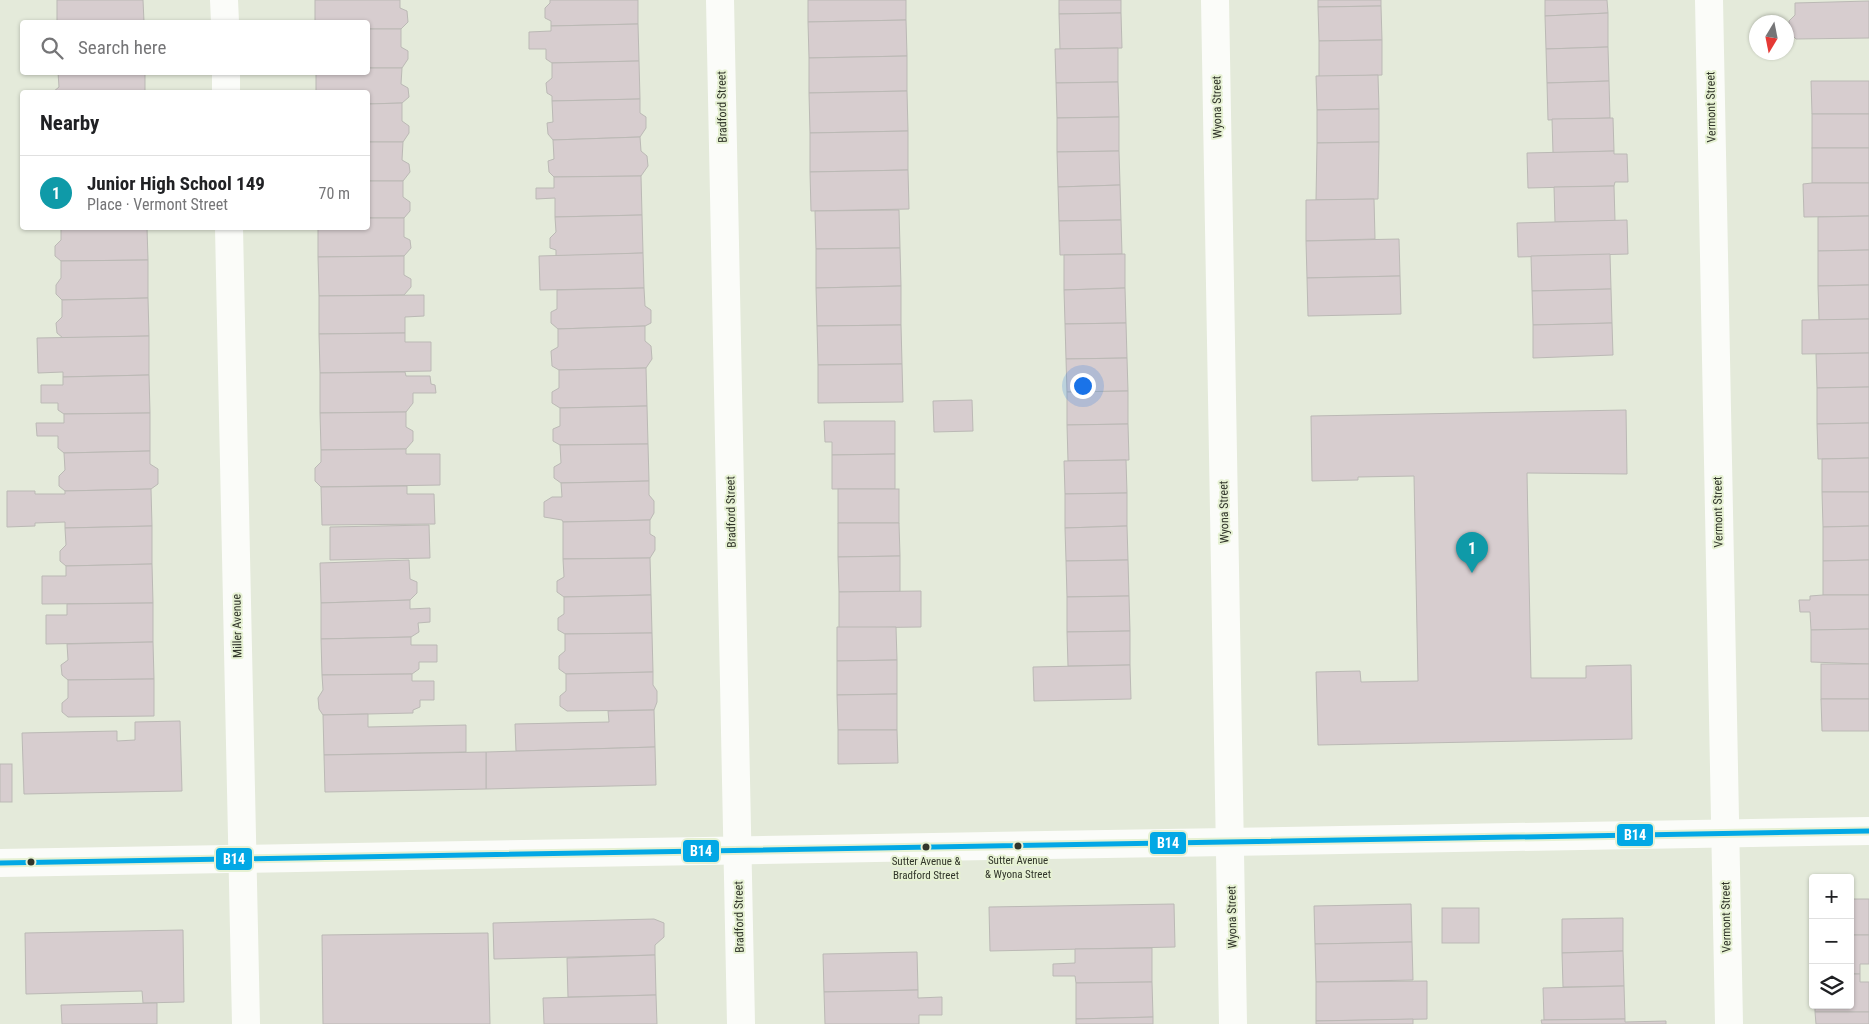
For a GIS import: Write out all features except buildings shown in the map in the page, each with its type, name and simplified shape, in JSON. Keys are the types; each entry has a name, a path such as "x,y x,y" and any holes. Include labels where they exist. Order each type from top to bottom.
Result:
{"street":[{"path":"224,0 225,20"},
{"name":"Bradford Street","path":"720,0 741,1024"},
{"name":"Wyona Street","path":"1215,0 1234,1024"},
{"name":"Vermont Street","path":"1709,0 1728,1024"},
{"path":"226,75 226,90"},
{"name":"Miller Avenue","path":"229,230 246,1024"},
{"path":"0,863 1869,831"}],"transit line":[{"name":"B14","path":"0,863 1869,831"}],"place":[{"name":"Junior High School 149","path":"1472,573"},
{"name":"Sutter Avenue & Wyona Street","path":"1018,846"},
{"name":"Sutter Avenue & Bradford Street","path":"926,847"}]}
